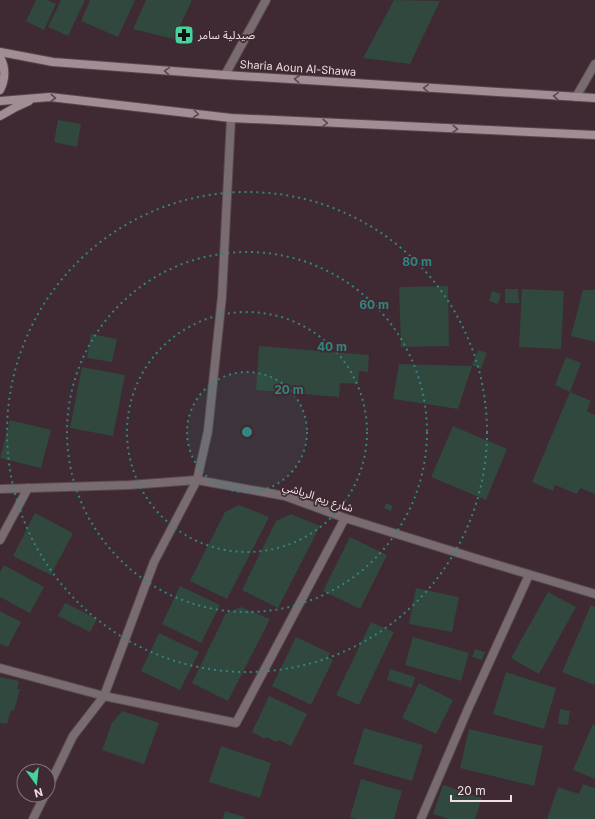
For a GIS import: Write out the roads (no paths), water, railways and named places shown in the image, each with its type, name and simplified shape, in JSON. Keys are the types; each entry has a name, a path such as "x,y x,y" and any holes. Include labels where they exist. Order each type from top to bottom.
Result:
{"main road":[{"name":"Sharia Aoun Al-Shawa","path":"0,52 53,62 225,75 595,98"},
{"path":"0,57 5,72 4,83 0,90"},
{"path":"0,101 50,97 231,118 595,135"},
{"path":"0,116 34,98"}],"street":[{"path":"225,75 266,0"},
{"path":"576,97 595,64"},
{"path":"56,771 73,736 104,696 154,562 197,480 208,431 222,296 231,118"},
{"name":"شارع ريم الرياشي","path":"0,489 129,485 197,480 285,496 345,518 595,594"},
{"path":"0,540 28,488"},
{"path":"0,668 104,696 236,723 345,518"},
{"path":"421,819 468,709 529,575"},
{"path":"33,819 41,803"}],"place":[{"name":"صيدلية سامر","path":"184,35"}]}
